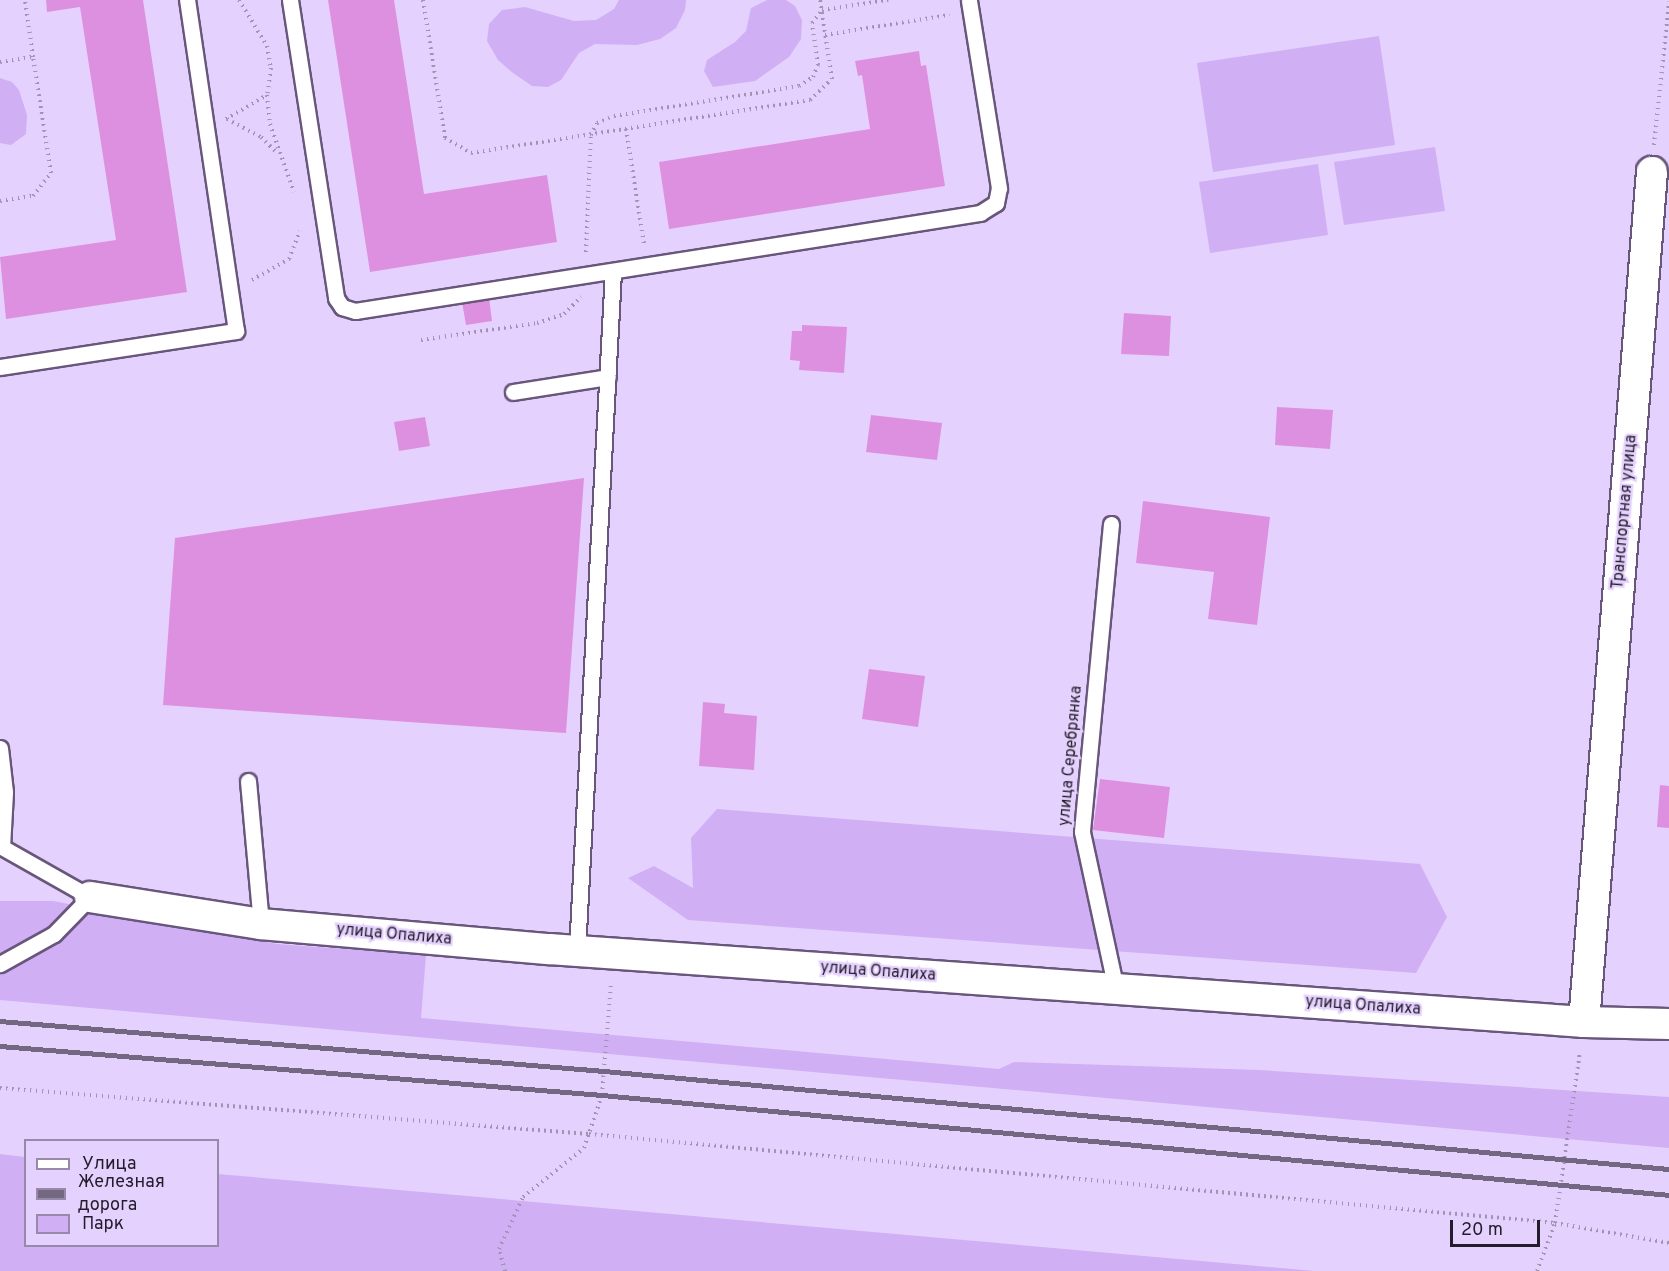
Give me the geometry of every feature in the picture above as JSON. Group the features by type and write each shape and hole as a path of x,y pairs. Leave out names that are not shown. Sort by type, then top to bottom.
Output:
{"street":[{"name":"Транспортная улица","path":"1584,1022 1652,172"},
{"name":"улица Опалиха","path":"90,897 261,924 577,951 1584,1022 1669,1024"}],"lane":[{"path":"0,367 236,332 187,0"},
{"path":"290,0 336,298 342,307 355,311 980,213 996,203 999,188 970,6"},
{"path":"577,951 613,271"},
{"path":"513,392 608,377"},
{"name":"улица Серебрянка","path":"1111,524 1082,832 1116,989"},
{"path":"0,748 5,792 1,847 90,897 54,934 0,964"},
{"path":"248,781 261,924"}],"path":[{"path":"0,201 33,196 51,173 25,0"},
{"path":"239,0 267,46 271,68 267,95 279,154 296,196"},
{"path":"423,0 445,138 471,153 810,100 832,79 820,0"},
{"path":"421,340 537,323 564,314 578,304 584,293 591,135 597,123 614,116 799,86 813,77 818,64 812,23 822,10 888,0"},
{"path":"1652,172 1669,2"},
{"path":"825,35 970,6"},
{"path":"0,62 33,57"},
{"path":"206,127 226,119 267,95"},
{"path":"226,119 261,137 279,154"},
{"path":"626,129 647,265"},
{"path":"231,292 289,259 301,239 300,221"},
{"path":"505,1271 499,1249 523,1197 584,1148 589,1134 602,1095 613,953"},
{"path":"1538,1271 1555,1223 1584,1022"},
{"path":"0,1088 589,1134 1555,1223 1669,1243"}],"green space":[{"path":"619,0 686,0 685,10 676,28 660,39 637,45 595,44 579,53 561,80 548,87 532,86 513,73 498,60 487,41 489,24 502,10 525,7 574,21 596,20 614,9"},
{"path":"767,0 786,0 795,6 802,20 801,39 789,57 755,81 713,87 704,71 707,60 735,42 746,31 751,8"},
{"path":"1379,36 1395,145 1213,172 1197,63"},
{"path":"0,78 12,82 19,90 27,115 26,134 11,145 0,143"},
{"path":"1435,147 1445,211 1344,225 1334,162"},
{"path":"1318,164 1328,235 1210,253 1199,182"},
{"path":"717,809 1420,864 1447,917 1416,973 688,920 628,878 654,866 693,888 691,838"},
{"path":"0,901 53,901 277,944 426,955 421,1018 999,1069 1014,1062 1259,1070 1669,1097 1669,1148 0,1000"},
{"path":"0,1154 24,1157 24,1247 219,1247 219,1174 1314,1271 0,1271"}],"building":[{"path":"46,0 143,0 187,292 6,319 0,257 116,240 80,7 47,12"},
{"path":"328,0 394,0 424,194 547,175 557,242 370,272"},
{"path":"919,51 921,66 926,65 945,186 669,229 659,162 870,129 862,75 858,76 855,61"},
{"path":"489,298 492,321 466,325 462,302"},
{"path":"1124,313 1171,316 1169,356 1121,354"},
{"path":"802,325 847,327 844,373 799,370 800,361 790,360 792,331 802,331"},
{"path":"1277,407 1333,410 1330,449 1275,445"},
{"path":"871,415 942,423 937,460 866,452"},
{"path":"425,417 430,446 399,451 394,422"},
{"path":"584,478 566,733 163,705 175,538"},
{"path":"1143,501 1270,517 1257,625 1208,619 1214,572 1136,563"},
{"path":"869,669 925,676 918,727 862,719"},
{"path":"703,702 725,704 724,713 757,716 754,770 699,766"},
{"path":"1100,779 1170,787 1164,838 1093,830"},
{"path":"1660,785 1669,786 1669,828 1657,827"}],"railway":[{"path":"0,1021 604,1071 1669,1169"},
{"path":"0,1046 602,1095 1669,1195"}]}
